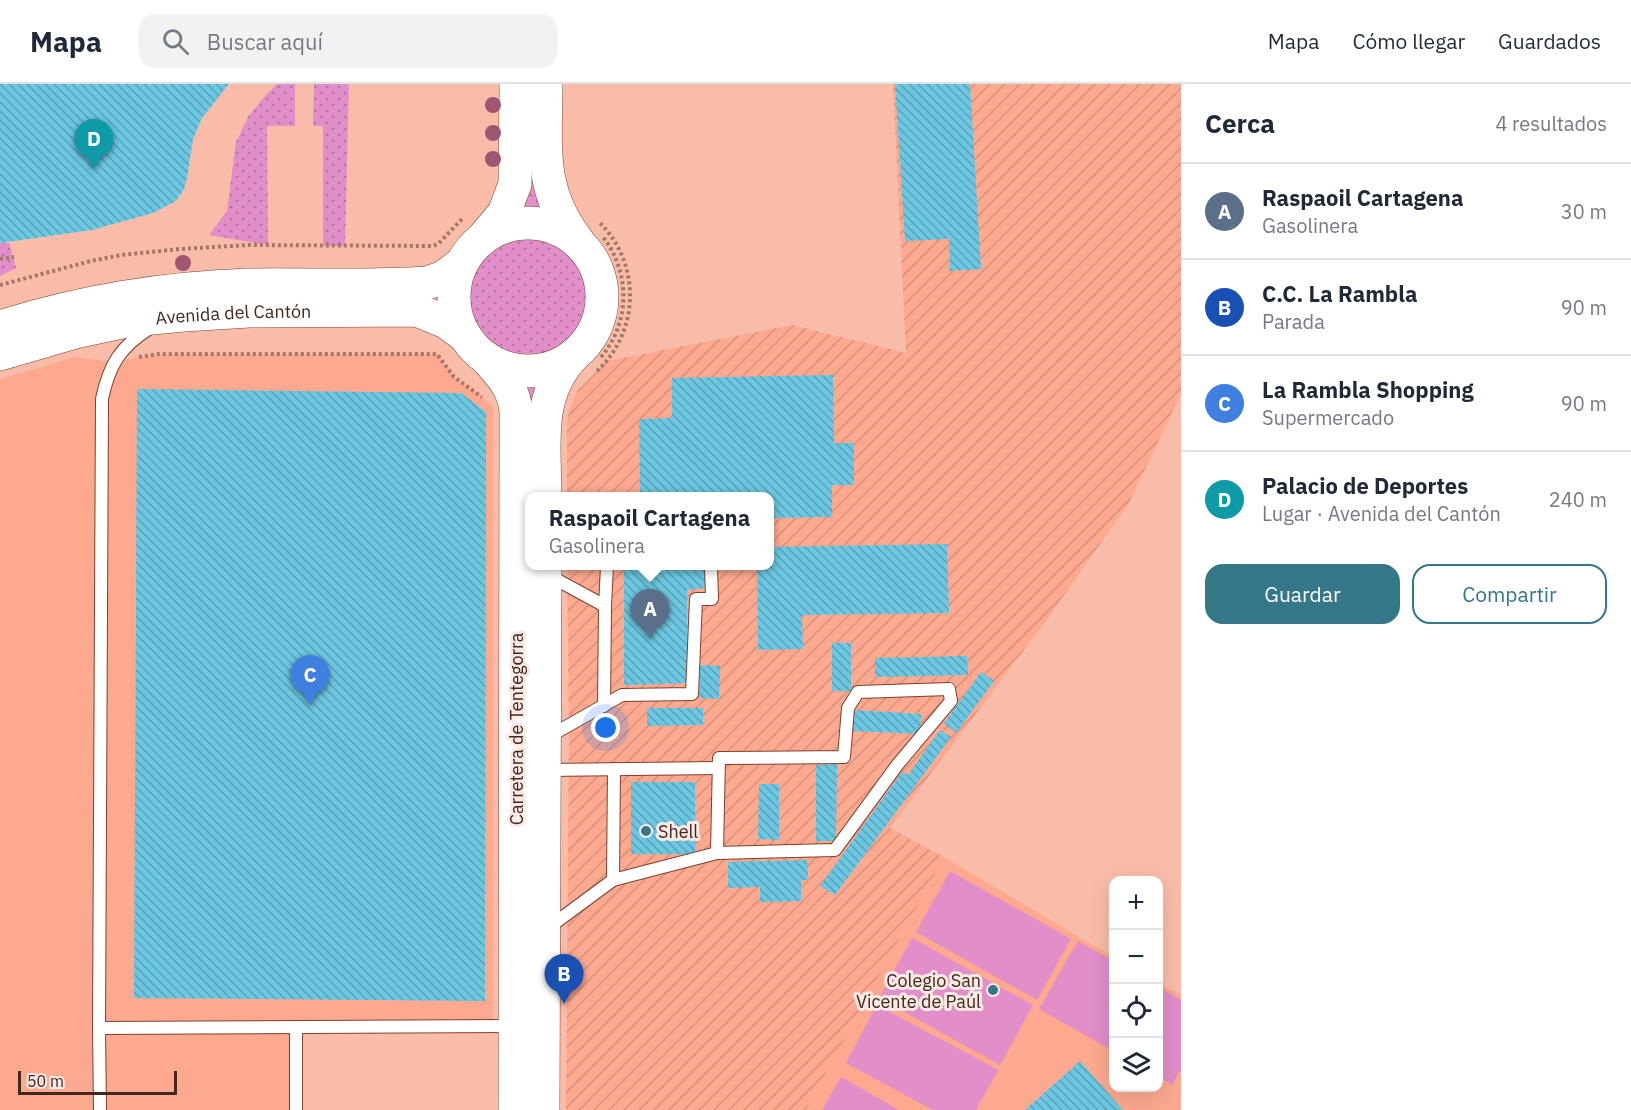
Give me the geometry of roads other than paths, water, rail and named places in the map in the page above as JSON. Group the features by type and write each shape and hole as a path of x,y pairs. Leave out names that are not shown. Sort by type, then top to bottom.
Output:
{"main road":[{"path":"476,226 504,213 515,184 516,84"},
{"path":"546,84 548,181 562,218 592,232"},
{"path":"476,226 533,223 555,228 568,234 592,232"},
{"path":"476,226 474,246 462,263 454,296 456,316 475,347 505,368 533,371 554,366 589,363"},
{"path":"589,363 587,340 595,327 602,298 592,232"},
{"name":"Avenida del Cantón","path":"0,327 81,304 127,295 173,290 248,285 427,283 444,277 462,263"},
{"name":"Avenida del Cantón","path":"0,354 49,339 122,322 249,311 417,310 446,322 475,347"},
{"name":"Carretera de Tentegorra","path":"475,347 508,384 512,391 516,411 515,1110"},
{"path":"545,492 546,404 558,374 589,363"},
{"name":"Carretera de Tentegorra","path":"543,1110 545,570"}],"lane":[{"path":"100,1110 102,399 106,380 114,362 134,339 150,328 200,314"},
{"path":"545,570 605,606"},
{"path":"604,706 607,570"},
{"path":"544,755 604,706 622,695 692,694 696,599 712,599 711,570"},
{"path":"544,931 613,880 717,852 835,850 898,764 951,701 949,689 858,692 848,708 844,757 718,758 717,852"},
{"path":"544,755 614,769 718,768"},
{"path":"613,880 614,769"},
{"path":"99,1028 515,1026"},
{"path":"296,1028 296,1110"}],"place":[{"name":"Palacio de Deportes","path":"94,169"},
{"name":"Raspaoil Cartagena","path":"650,639"},
{"name":"La Rambla Shopping","path":"310,705"},
{"name":"Shell","path":"646,831"},
{"name":"Colegio San Vicente de Paúl","path":"993,990"},
{"name":"C.C. La Rambla","path":"564,1004"}]}
